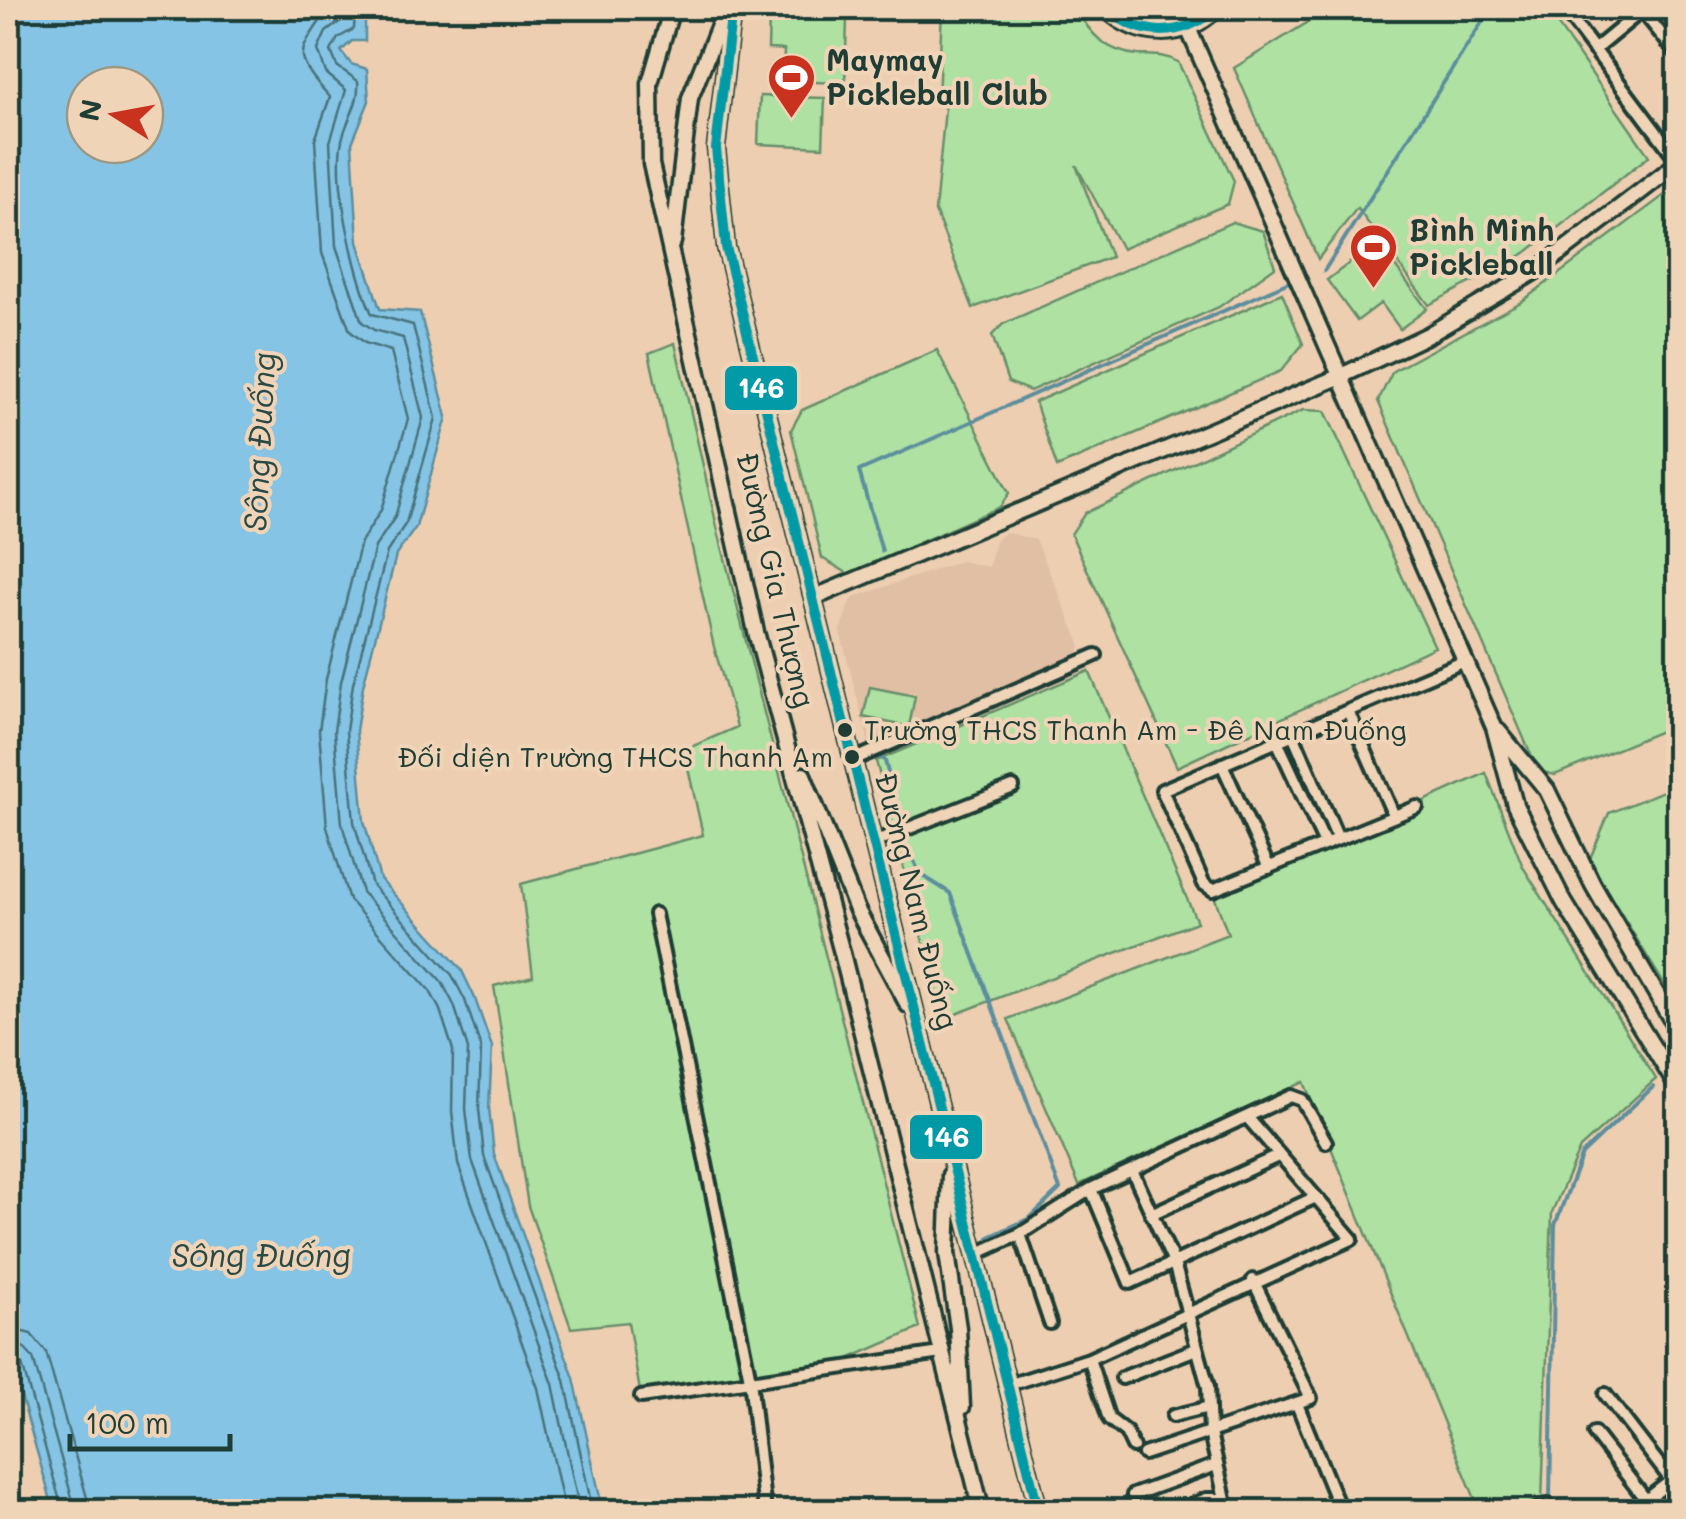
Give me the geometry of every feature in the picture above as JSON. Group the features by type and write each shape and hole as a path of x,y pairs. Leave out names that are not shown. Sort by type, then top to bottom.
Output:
{"main road":[{"name":"Đường Gia Thượng","path":"672,8 652,73 648,136 671,258 776,708 982,1512"},
{"path":"671,258 687,112 729,8"},
{"name":"Đường Nam Đuống","path":"729,8 716,148 726,248 1040,1512"},
{"path":"1106,8 1138,30 1163,33 1188,28 1217,8"},
{"path":"1188,28 1494,727 1515,804 1564,902 1678,1088"},
{"path":"813,598 1340,376 1494,298 1678,162"},
{"path":"776,708 857,910 918,1023"},
{"path":"1494,727 1547,790 1593,884 1678,1030"},
{"path":"950,1156 947,1253 958,1328 963,1438"}],"street":[{"path":"1563,8 1678,162"},
{"path":"1594,50 1642,8 1678,56"},
{"path":"853,760 1096,656"},
{"path":"1416,807 1218,890 1204,884 1162,790 1465,660"},
{"path":"1348,711 1394,816"},
{"path":"1293,734 1338,839"},
{"path":"1276,741 1326,844"},
{"path":"1222,764 1269,868"},
{"path":"874,842 1013,787"},
{"path":"654,914 750,1379 765,1512"},
{"path":"974,1255 1020,1234 1090,1189 1296,1096 1326,1142"},
{"path":"1008,1385 1089,1358 1254,1280 1352,1239 1247,1117"},
{"path":"1151,1214 1278,1156"},
{"path":"1132,1170 1174,1263 1196,1349 1228,1512"},
{"path":"1090,1189 1130,1284 1316,1197"},
{"path":"1020,1234 1050,1323"},
{"path":"1144,1454 1310,1398 1254,1280"},
{"path":"1122,1378 1196,1349"},
{"path":"641,1397 941,1353"},
{"path":"1089,1358 1110,1419 1126,1432 1133,1447"},
{"path":"1605,1394 1675,1485 1632,1512"},
{"path":"1297,1404 1340,1508"},
{"path":"1173,1416 1208,1407"},
{"path":"1594,1434 1646,1500"},
{"path":"1663,1469 1678,1459"},
{"path":"1132,1494 1216,1465"},
{"path":"1176,1512 1206,1498 1224,1499"},
{"path":"1530,1512 1548,1505 1548,1512"}],"shaded area":[{"path":"1005,532 1036,540 1081,646 1078,654 878,743 868,740 840,631 849,604 855,597 961,561 989,567 995,541"}],"green space":[{"path":"942,8 1075,8 1093,33 1116,50 1178,62 1234,181 1228,204 1122,249 1076,165 1111,257 973,308 935,211 945,109 938,101"},
{"path":"1125,8 1196,8 1163,19"},
{"path":"1331,8 1546,8 1649,156 1527,252 1429,305 1357,208 1318,259 1234,68"},
{"path":"769,16 847,19 845,83 783,81 784,50 768,49"},
{"name":"Maymay Pickleball Club","path":"760,96 825,98 823,147 758,144"},
{"path":"1666,194 1678,197 1678,724 1555,775 1538,771 1378,401 1393,371 1521,302"},
{"path":"1232,222 1263,231 1275,267 1219,307 1030,391 1008,382 992,335 1003,324"},
{"name":"Bình Minh Pickleball","path":"1377,242 1427,309 1400,329 1381,303 1357,321 1327,280"},
{"path":"1282,293 1303,344 1281,371 1057,467 1035,402"},
{"path":"675,343 717,527 920,1328 832,1366 641,1397 628,1322 571,1328 528,1206 494,986 533,976 521,884 703,835 684,750 737,727 714,647 649,353"},
{"path":"937,350 1009,493 1000,507 849,574 822,558 791,430 802,410"},
{"path":"1303,410 1325,411 1435,647 1177,767 1071,534 1085,513"},
{"path":"1089,671 1197,922 943,1019 876,761"},
{"path":"870,687 915,696 909,727 863,717"},
{"path":"1486,773 1523,867 1656,1079 1580,1148 1552,1212 1542,1501 1511,1511 1480,1511 1304,1082 1079,1185 1008,1019 1228,934 1214,896"},
{"path":"1678,785 1678,1007 1589,861 1609,813"}],"water":[{"name":"Sông Đuống","path":"8,8 365,8 365,41 352,41 341,51 351,64 367,69 369,101 352,143 358,242 380,309 420,312 447,417 416,527 396,555 363,686 356,731 364,821 380,879 461,969 492,1047 489,1108 494,1154 574,1378 603,1511 54,1511 8,1351"}],"waterway":[{"path":"1324,271 1491,8"},
{"path":"882,551 859,471 1287,283"},
{"path":"876,752 885,761 906,844 920,874 950,893 1060,1189 1030,1218 989,1237"},
{"path":"1550,1498 1555,1225 1582,1154 1653,1087"}],"transit line":[{"name":"146","path":"732,8 716,148 726,247 1039,1512"},
{"name":"146","path":"1105,8 1133,25 1161,31 1190,25 1217,8"}],"place":[{"name":"Maymay Pickleball Club","path":"791,120"},
{"name":"Bình Minh Pickleball","path":"1374,290"},
{"name":"Trường THCS Thanh Am - Đê Nam Đuống","path":"845,730"},
{"name":"Đối diện Trường THCS Thanh Am","path":"852,757"}]}
